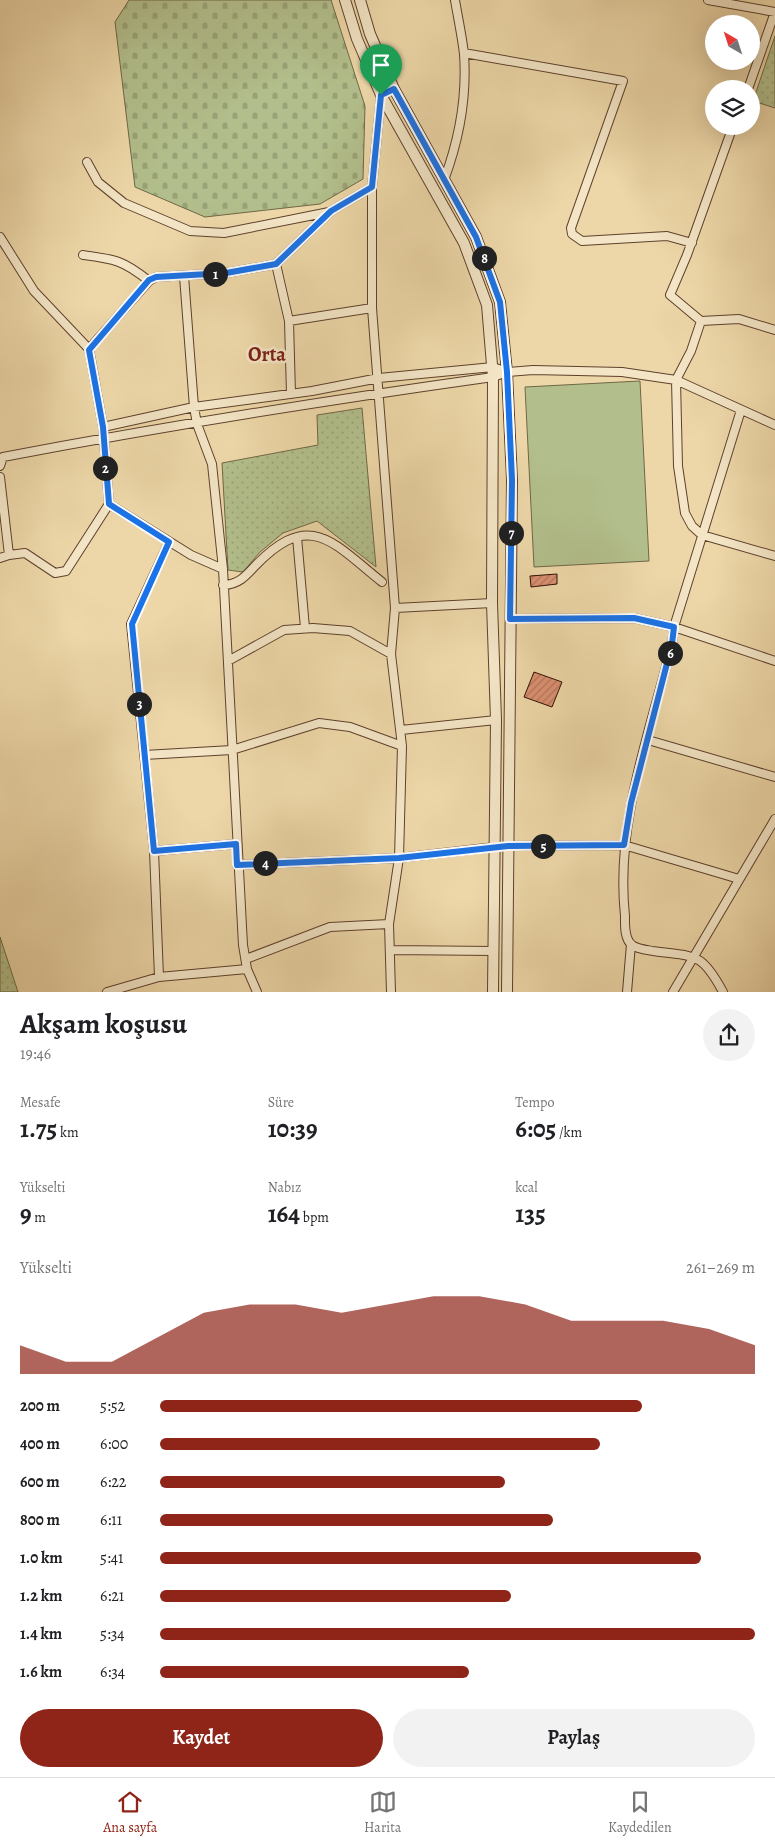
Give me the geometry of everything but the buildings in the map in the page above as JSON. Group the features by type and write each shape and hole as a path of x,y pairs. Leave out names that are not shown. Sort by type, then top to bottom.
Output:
{"street":[{"path":"345,0 356,39 381,95 464,243 487,305 493,372 492,604 496,720 493,992"},
{"path":"360,0 370,34 394,89 476,237 500,302 507,372 512,480 507,992"},
{"path":"444,180 453,158 461,116 464,53 455,0"},
{"path":"708,0 775,12 751,80"},
{"path":"464,53 623,81 571,228 572,234 582,241 660,236 692,242"},
{"path":"381,95 394,89"},
{"path":"381,95 372,187 372,308 379,378 395,608 390,654 402,746 399,858 389,924 391,992"},
{"path":"730,135 692,242 670,295 701,321 738,319 775,329"},
{"path":"88,162 98,182 124,203 190,231 224,233 331,211"},
{"path":"89,350 149,280 156,277 226,273 276,264 331,211 372,187"},
{"path":"0,238 34,291 89,350 103,427 109,504 66,571 55,572 25,553 0,558"},
{"path":"82,255 118,260 149,280"},
{"path":"276,264 288,321 291,394"},
{"path":"184,276 194,407 197,424 212,464 223,569 237,865 246,960 257,992"},
{"path":"288,321 372,308"},
{"path":"701,321 691,351 676,380 678,466 685,513 692,526 702,535 775,556"},
{"path":"103,427 194,407 291,394 379,378 533,370 622,372 676,380 775,425"},
{"path":"0,466 3,457 493,372"},
{"path":"627,992 631,944 627,937 623,904 624,845 631,803 672,644 674,627 741,410"},
{"path":"0,478 10,555"},
{"path":"109,504 191,555 223,569"},
{"path":"224,585 241,580 270,551 288,539 316,535 328,539 382,582"},
{"path":"297,537 305,628"},
{"path":"159,977 154,851 132,624 169,542"},
{"path":"395,608 492,604"},
{"path":"510,619 634,618 674,627 775,661"},
{"path":"228,661 284,630 305,628 350,631 390,654"},
{"path":"401,730 496,720"},
{"path":"144,755 232,750 318,723 350,727 402,746"},
{"path":"648,740 775,777"},
{"path":"673,992 775,819"},
{"path":"154,851 236,844"},
{"path":"237,865 399,858 508,846 624,845 739,880"},
{"path":"246,960 330,927 389,924"},
{"path":"631,944 644,950 694,956 704,964 722,992"},
{"path":"390,950 494,952"},
{"path":"107,992 159,977 248,970"}],"green space":[{"path":"129,0 331,0 365,106 363,179 320,204 205,217 135,187 115,22"},
{"path":"775,36 775,108 760,103 760,80"},
{"path":"640,381 649,561 534,567 525,387"},
{"path":"362,408 376,567 317,521 283,533 260,552 243,572 228,570 222,463 318,445 317,415"},
{"path":"0,937 18,992 0,992"}],"district":[{"name":"Orta","path":"267,354"}],"route":[{"path":"394,89 476,237 500,302 507,372 512,480 510,619 634,618 674,627 672,644 631,803 624,845 508,846 399,858 237,865 236,844 154,851 132,624 169,542 109,504 103,427 89,350 149,280 156,277 226,273 276,264 331,211 372,187 381,95 394,89"}]}
